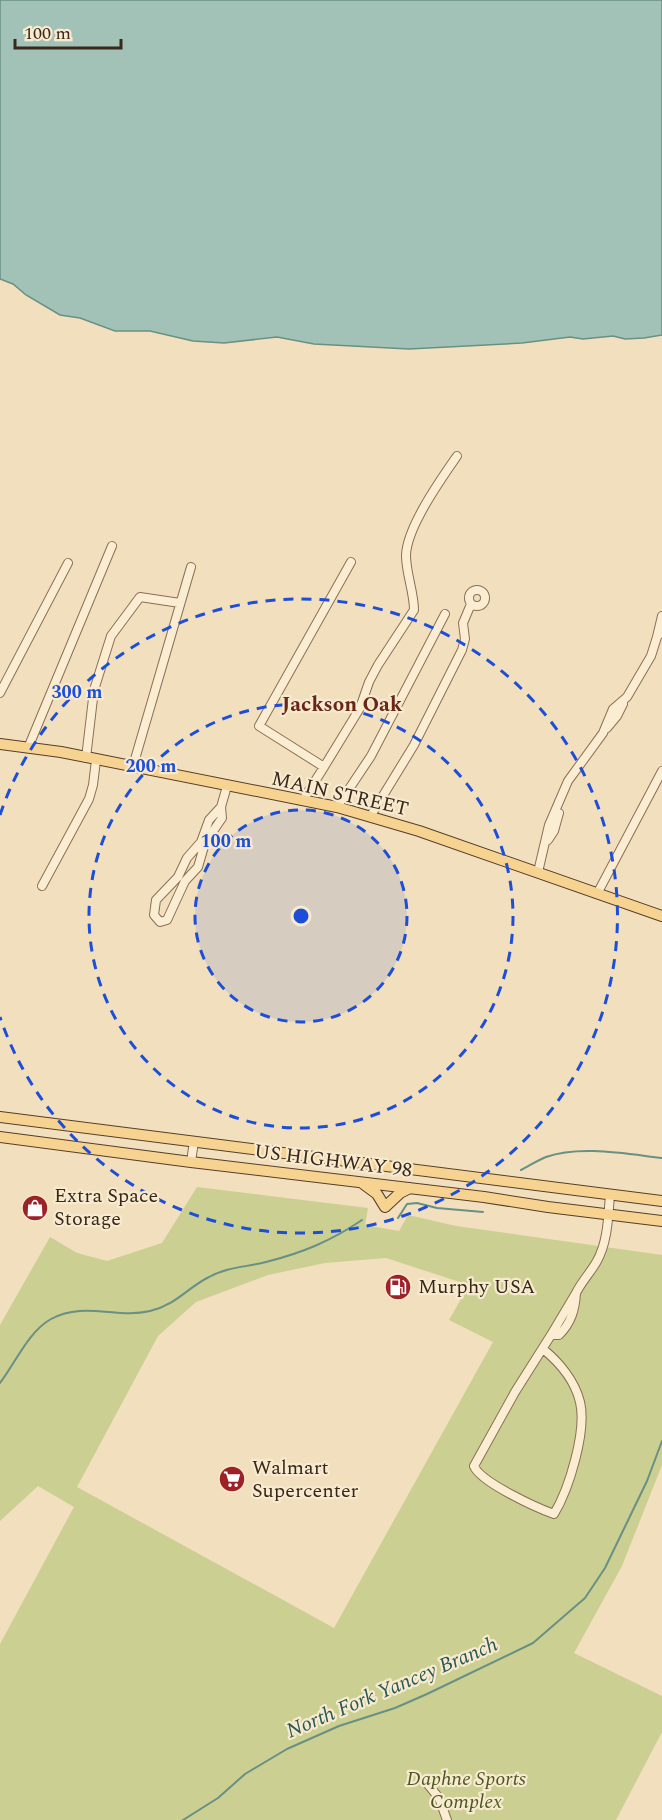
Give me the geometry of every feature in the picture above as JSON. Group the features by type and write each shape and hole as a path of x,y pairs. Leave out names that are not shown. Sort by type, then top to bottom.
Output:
{"main road":[{"name":"MAIN STREET","path":"0,744 132,766 337,807 538,872 662,916"},
{"name":"US HIGHWAY 98","path":"0,1117 662,1201"},
{"name":"US HIGHWAY 98","path":"0,1137 410,1187 662,1221"},
{"path":"360,1182 377,1194 385,1207 400,1192 410,1187"}],"street":[{"path":"303,800 360,708 378,665 414,610 406,568 407,544 435,489 457,456"},
{"path":"28,748 112,546"},
{"path":"324,767 259,726 351,562"},
{"path":"0,693 68,563"},
{"path":"132,766 191,567"},
{"path":"42,886 88,799 93,785 91,759 94,690 111,636 140,597 180,603"},
{"path":"370,817 414,745 462,650 465,639 463,623 471,604"},
{"path":"337,807 371,756 445,614"},
{"path":"538,872 543,849 554,831 568,781 603,733 609,715 627,697 651,656 659,634 662,616"},
{"path":"597,894 662,771"},
{"path":"203,842 198,867 182,879 156,900 154,915 160,922 167,920 182,879 187,858 222,818 221,807 227,786"},
{"path":"191,1162 194,1142"},
{"path":"543,1349 571,1381 580,1401 582,1418 572,1470 562,1500 554,1514 533,1506 488,1481 478,1474 474,1466 581,1282 598,1260 608,1231 610,1195"},
{"path":"426,1782 439,1798 447,1820"}],"green space":[{"name":"Daphne Sports Complex","path":"197,1187 368,1208 365,1225 399,1231 408,1215 456,1226 662,1255 662,1465 622,1566 574,1653 662,1696 662,1732 616,1820 0,1820 0,1644 74,1507 38,1486 0,1521 0,1325 50,1237 77,1253 107,1261 162,1243","holes":["386,1258 469,1285 449,1320 493,1342 334,1628 77,1487 158,1336 196,1302 268,1275 325,1263"]}],"water":[{"path":"0,0 662,0 662,335 625,339 613,336 583,339 570,337 522,343 409,349 314,344 277,337 224,343 193,341 150,331 115,331 80,318 60,315 26,295 13,284 0,279"}],"waterway":[{"path":"521,1170 559,1153 588,1151 662,1158"},
{"path":"398,1218 407,1204 417,1203 437,1208 483,1212"},
{"path":"0,1383 29,1339 51,1319 76,1311 125,1313 150,1311 167,1305 201,1281 216,1274 292,1255 327,1240 362,1220"},
{"name":"North Fork Yancey Branch","path":"183,1820 218,1798 245,1774 287,1749 339,1726 395,1708 533,1643 585,1598 605,1568 647,1481 662,1441"}],"place":[{"name":"Extra Space Storage","path":"35,1208"},
{"name":"Murphy USA","path":"398,1287"},
{"name":"Walmart Supercenter","path":"232,1479"}],"district":[{"name":"Jackson Oak","path":"342,705"}]}
